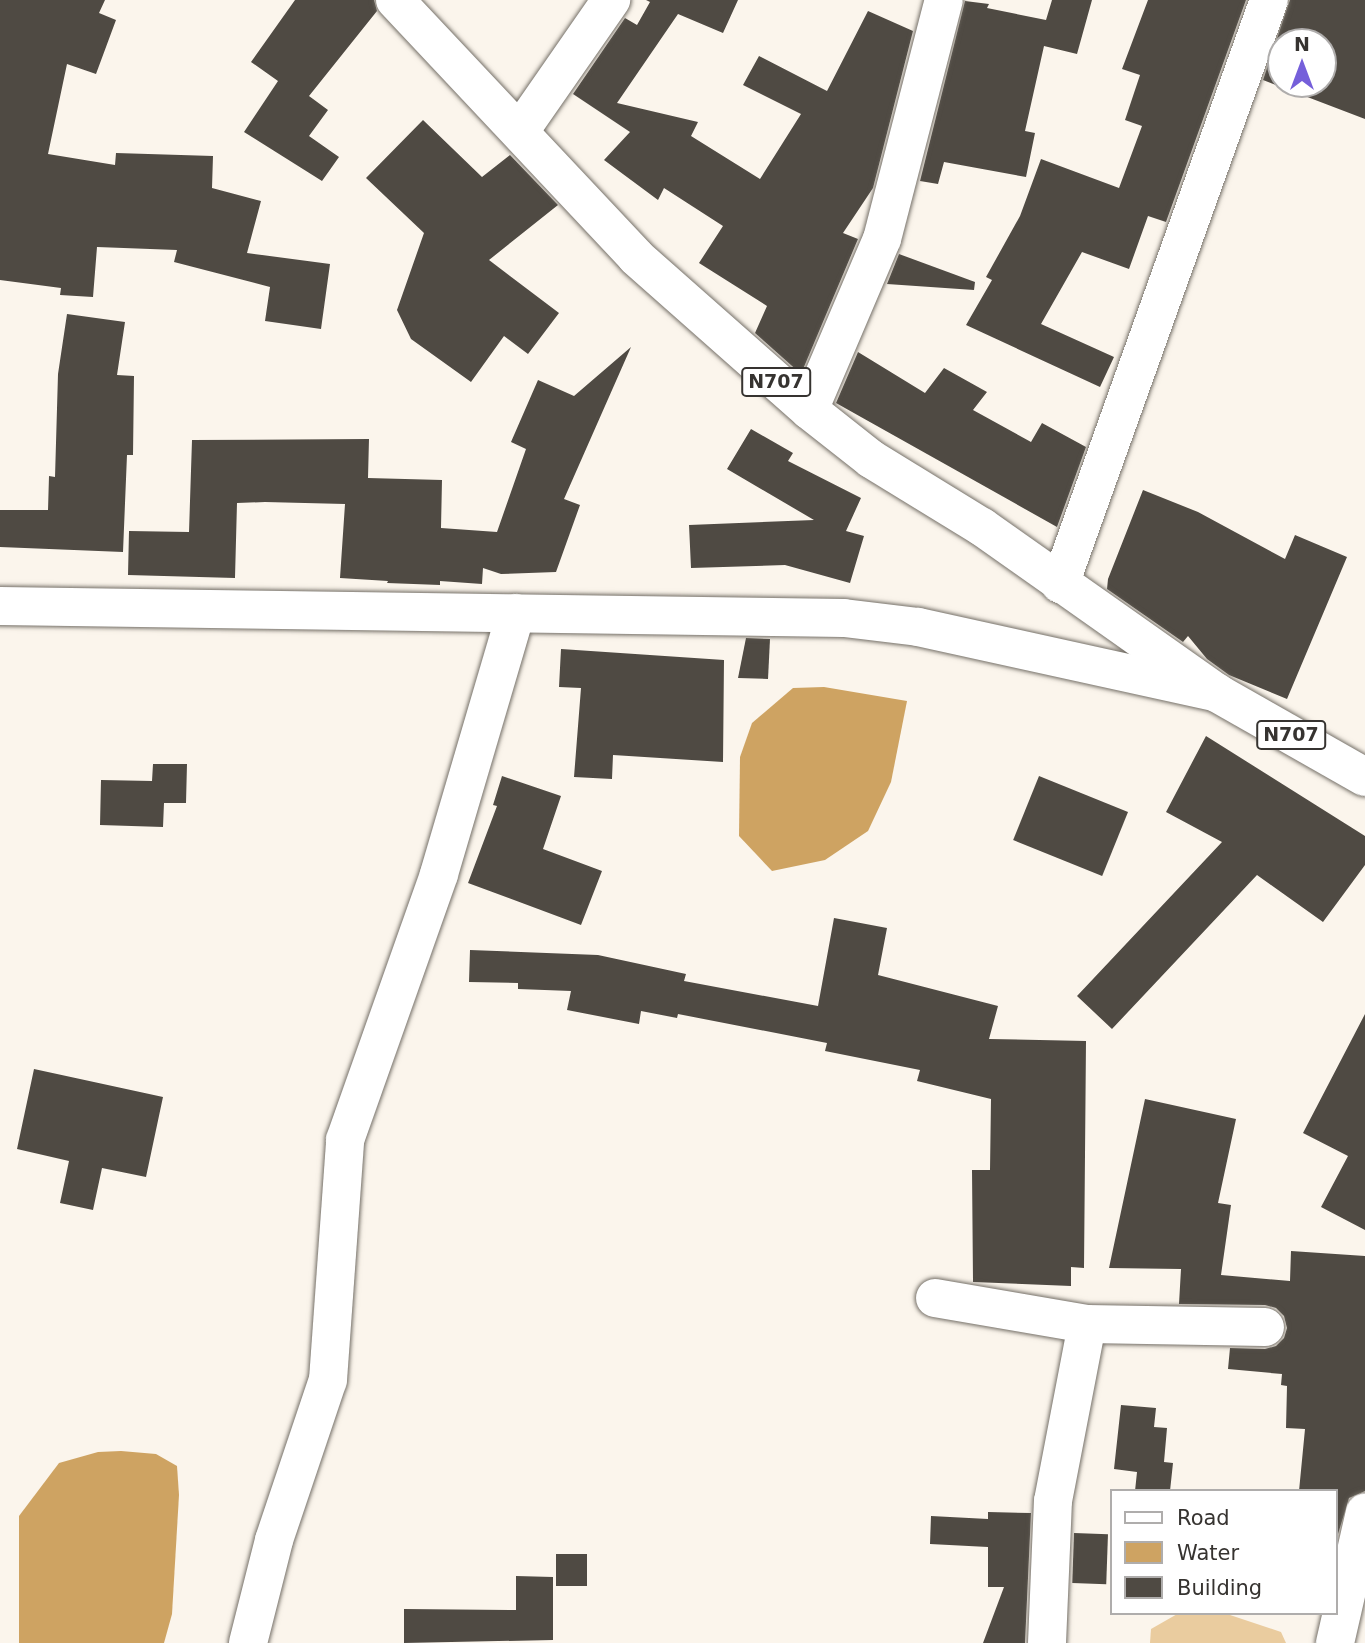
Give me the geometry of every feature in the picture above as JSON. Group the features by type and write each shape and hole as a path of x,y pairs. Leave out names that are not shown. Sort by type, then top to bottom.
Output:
{"main road":[{"name":"N707","path":"395,0 636,257 809,410 871,459 982,527 1217,693 1365,777"},
{"path":"520,131 611,0"},
{"path":"809,410 882,239 944,0"},
{"path":"1060,584 1269,0"},
{"path":"0,606 844,618 918,627 1217,693"},
{"path":"248,1643 274,1540 328,1380 345,1140 439,874 516,613"},
{"path":"935,1298 1087,1324 1265,1327"},
{"path":"1047,1643 1053,1501 1087,1324"},
{"path":"1335,1643 1365,1512"}],"shaded area":[{"path":"1176,1615 1230,1615 1281,1632 1286,1643 1150,1643 1151,1629"}],"water":[{"path":"824,687 907,701 891,782 868,831 825,860 772,871 739,836 740,757 752,723 793,688"},
{"path":"98,1452 156,1454 177,1466 179,1495 172,1614 164,1643 19,1643 19,1516 59,1463"}],"building":[{"path":"0,0 105,0 99,13 116,20 96,74 67,64 48,154 115,165 116,153 213,156 212,188 261,201 247,253 330,264 321,329 265,321 270,287 174,262 177,250 97,247 93,297 60,295 61,288 0,280"},
{"path":"295,0 374,0 377,11 309,96 328,110 309,136 339,157 322,181 244,132 278,81 251,62"},
{"path":"646,0 738,0 723,33 678,14 617,103 698,122 691,136 760,179 801,114 743,85 759,56 827,91 868,11 913,31 873,188 843,233 858,239 801,374 755,333 767,306 699,263 723,226 664,188 658,200 604,160 630,132 573,94 625,18 637,25 650,2"},
{"path":"1052,0 1092,0 1077,54 1044,46 1025,131 1035,133 1026,177 944,162 938,184 920,181 965,1 989,4 987,8 1046,20"},
{"path":"1148,0 1246,0 1166,222 1148,216 1129,269 1082,252 1041,324 1114,357 1100,387 966,325 992,280 986,277 1020,216 1041,159 1119,188 1142,126 1125,120 1140,75 1122,69"},
{"path":"1290,0 1365,0 1365,119 1310,98 1337,98 1337,28 1281,28"},
{"path":"423,120 482,177 510,155 558,205 489,260 559,313 528,354 504,336 471,382 411,339 397,310 424,233 366,178"},
{"path":"899,254 975,282 974,290 887,284"},
{"path":"67,314 125,322 117,375 134,376 133,455 127,455 123,552 0,547 0,510 48,510 49,476 55,477 58,374"},
{"path":"631,347 564,499 580,505 556,572 501,574 483,568 482,584 440,581 440,585 387,583 388,581 340,578 345,504 265,502 237,503 235,578 128,575 129,531 189,532 192,440 369,439 368,478 442,480 441,528 497,532 526,449 511,442 538,380 574,396"},
{"path":"858,352 925,393 944,368 987,392 973,410 1031,442 1042,423 1086,447 1057,527 836,403"},
{"path":"751,429 793,453 788,461 861,498 846,531 864,536 850,583 785,565 691,568 689,525 814,520 727,469"},
{"path":"1143,490 1198,512 1285,559 1295,535 1347,557 1287,699 1229,675 1207,659 1188,636 1183,642 1107,589 1108,579"},
{"path":"746,638 770,639 768,679 738,678"},
{"path":"561,649 724,660 723,762 613,755 612,779 574,777 581,688 559,687"},
{"path":"1206,736 1365,836 1365,865 1323,922 1257,875 1112,1029 1077,996 1222,842 1166,812"},
{"path":"153,764 187,764 186,803 164,803 163,827 100,825 101,780 152,781"},
{"path":"502,776 561,796 543,849 602,871 581,925 468,883 497,806 493,805"},
{"path":"1039,776 1128,812 1102,876 1013,840"},
{"path":"834,918 887,928 878,975 998,1006 989,1039 1086,1041 1084,1268 1071,1267 1071,1286 973,1282 972,1170 990,1170 991,1099 917,1081 920,1070 825,1051 827,1043 678,1014 677,1018 641,1011 639,1024 567,1010 571,991 518,989 518,983 469,982 470,950 598,955 686,974 684,981 818,1006"},
{"path":"1365,1014 1365,1230 1321,1207 1348,1156 1303,1133"},
{"path":"34,1069 163,1097 146,1177 102,1168 93,1210 60,1203 69,1161 17,1149"},
{"path":"1145,1099 1236,1119 1218,1203 1231,1205 1221,1275 1290,1281 1291,1251 1365,1256 1365,1491 1349,1498 1337,1537 1337,1489 1299,1489 1305,1429 1286,1428 1287,1386 1281,1385 1282,1374 1228,1369 1230,1348 1265,1349 1276,1346 1284,1338 1287,1328 1284,1316 1276,1308 1265,1305 1179,1304 1181,1269 1109,1268"},
{"path":"1121,1405 1156,1408 1154,1427 1167,1428 1164,1462 1173,1463 1170,1489 1135,1489 1137,1472 1114,1469"},
{"path":"988,1512 1031,1513 1025,1643 983,1643 1004,1587 988,1587 988,1547 930,1544 931,1516 988,1519"},
{"path":"1074,1533 1108,1534 1106,1584 1072,1583"},
{"path":"556,1554 587,1554 587,1586 556,1586"},
{"path":"516,1576 553,1577 553,1640 404,1643 404,1609 516,1610"}]}
